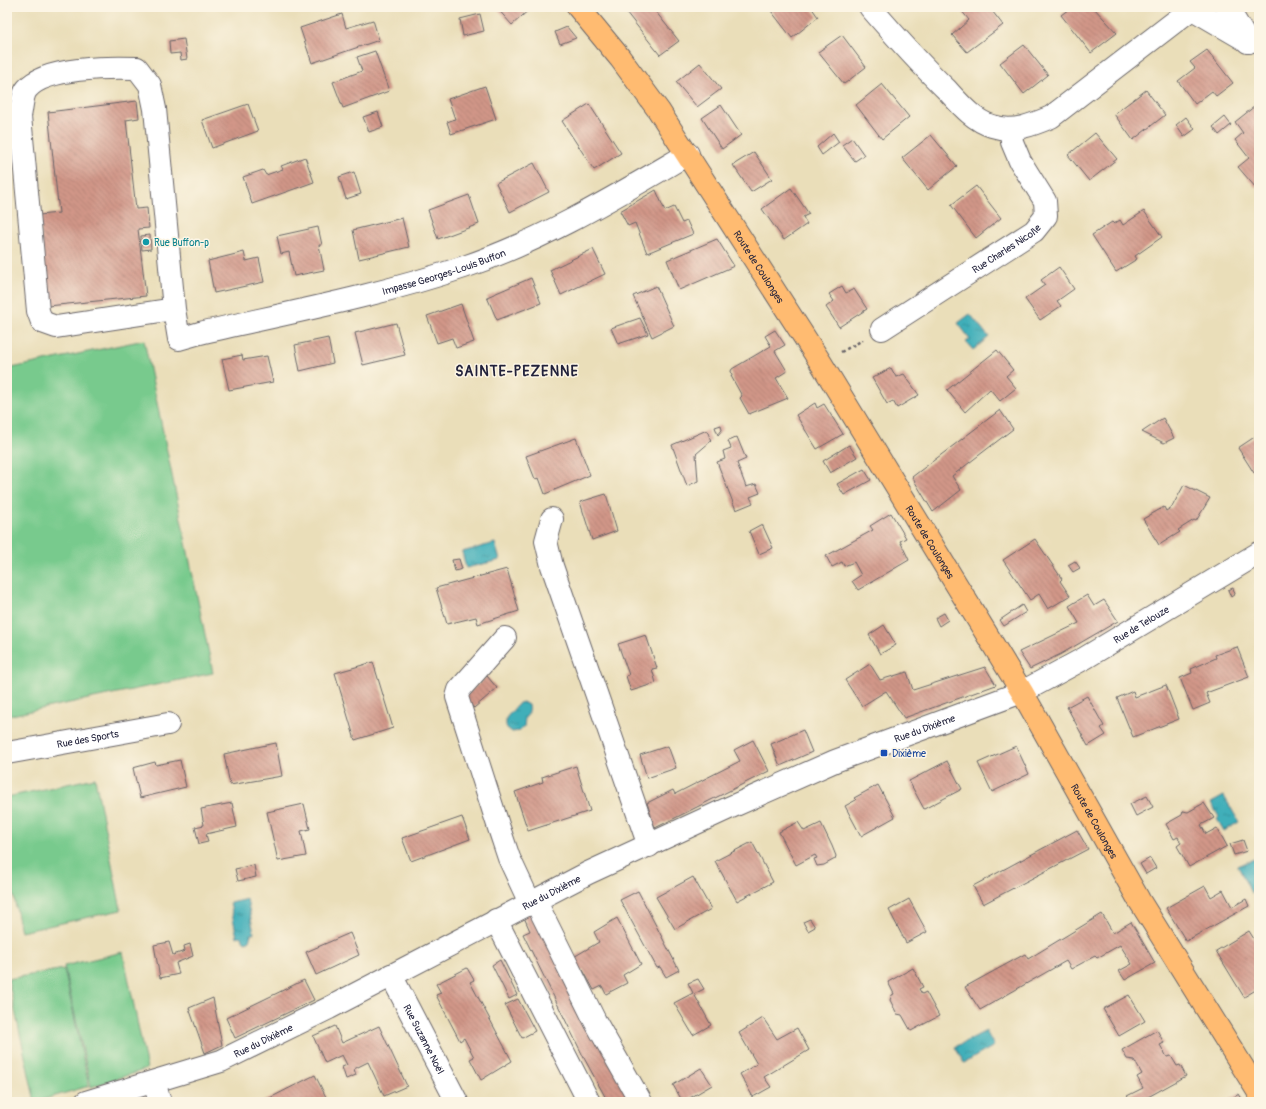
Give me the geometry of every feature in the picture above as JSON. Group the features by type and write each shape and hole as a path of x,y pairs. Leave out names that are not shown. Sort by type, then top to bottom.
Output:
{"main road":[{"name":"Route de Coulonges","path":"578,7 620,58 688,154 821,363 1022,692 1139,900 1259,1093"}],"street":[{"path":"870,7 912,56 971,115 992,126 1010,129 1029,127 1051,117 1191,8 1254,48"},
{"path":"1227,7 1254,48"},
{"path":"115,67 137,68 150,85 155,109 174,308 56,327 42,322 38,311 20,116 26,90 36,80 55,73 115,67"},
{"name":"Rue Charles Nicolle","path":"882,329 1034,231 1046,216 1046,201 1020,161 1012,142 1010,129"},
{"name":"Impasse Georges-Louis Buffon","path":"174,308 179,339 208,331 381,292 465,267 540,237 688,154"},
{"path":"552,519 546,541 552,566 649,846"},
{"name":"Rue de Telouze","path":"1022,692 1085,658 1259,553"},
{"path":"505,638 459,690 457,697 503,840 596,1021 641,1102"},
{"name":"Rue du Dixième","path":"86,1102 157,1092 278,1035 588,873 649,846 730,807 835,761 1022,692"},
{"name":"Rue des Sports","path":"7,753 168,724"},
{"path":"496,920 589,1102"},
{"name":"Rue Suzanne Noël","path":"391,975 457,1102"}],"path":[{"path":"821,363 882,329"}],"green space":[{"path":"144,340 213,673 7,716 7,369"},
{"path":"95,778 121,910 21,932 7,863 7,797"},
{"path":"123,952 147,1069 91,1087 64,966"},
{"path":"64,969 89,1086 35,1102 8,979"}],"water":[{"path":"970,314 989,337 973,350 966,342 970,339 958,323"},
{"path":"495,543 500,560 466,568 462,552"},
{"path":"523,702 528,705 529,713 525,718 524,727 520,731 512,732 506,727 506,718 519,703"},
{"path":"1224,796 1239,822 1224,831 1217,819 1219,817 1211,803"},
{"path":"1254,859 1259,870 1259,890 1251,893 1238,866"},
{"path":"247,899 254,933 251,934 249,941 245,942 240,936 237,937 230,903"},
{"path":"986,1031 994,1046 964,1063 955,1047"}],"building":[{"path":"496,7 530,7 531,8 512,25"},
{"path":"622,7 652,7 679,41 660,55"},
{"path":"768,7 811,7 818,17 792,38"},
{"path":"964,7 989,7 1003,25 967,52 952,35 969,20 961,10"},
{"path":"1072,7 1093,7 1117,33 1091,53 1061,15"},
{"path":"342,14 346,28 373,20 379,40 312,63 300,28"},
{"path":"480,14 484,31 463,36 460,19"},
{"path":"567,27 576,38 560,44 555,32"},
{"path":"842,35 866,67 844,84 818,52"},
{"path":"184,39 187,59 181,60 180,53 170,54 169,41"},
{"path":"1024,45 1048,75 1024,94 1000,63"},
{"path":"1207,50 1233,83 1216,96 1212,91 1195,104 1178,81 1195,68 1190,62"},
{"path":"375,51 389,91 343,108 333,82 362,71 357,57"},
{"path":"700,63 721,89 697,107 676,82"},
{"path":"882,84 909,117 882,139 856,105"},
{"path":"485,86 496,119 451,134 447,122 455,119 448,99"},
{"path":"1146,90 1165,115 1133,140 1114,114"},
{"path":"137,101 139,118 126,120 136,209 147,208 149,228 138,229 146,296 48,306 39,215 59,213 48,112"},
{"path":"248,104 258,131 212,148 202,120"},
{"path":"589,104 621,153 594,170 562,121"},
{"path":"721,105 741,135 722,149 702,118"},
{"path":"1255,106 1259,112 1259,175 1256,171 1255,172 1259,177 1259,186 1256,188 1238,167 1249,158 1235,140 1243,133 1235,122"},
{"path":"378,112 383,127 369,132 363,117"},
{"path":"1186,117 1195,129 1184,137 1176,125"},
{"path":"1225,117 1231,125 1219,135 1213,127"},
{"path":"833,133 839,142 822,155 817,147"},
{"path":"1095,133 1117,159 1089,181 1068,155"},
{"path":"931,135 957,166 928,190 902,158"},
{"path":"852,138 864,155 855,161 842,145"},
{"path":"754,152 772,179 751,192 733,165"},
{"path":"305,157 314,182 252,204 243,177 263,170 266,175 283,169 281,166"},
{"path":"534,163 549,192 510,212 496,183"},
{"path":"354,172 361,194 346,199 339,177"},
{"path":"976,186 1001,218 976,238 951,205"},
{"path":"791,188 809,214 803,217 807,224 784,240 762,209"},
{"path":"656,190 665,211 674,207 682,223 687,221 693,234 647,253 635,223 628,226 620,211"},
{"path":"469,195 479,224 438,239 428,210"},
{"path":"1144,211 1162,237 1135,256 1137,259 1116,272 1092,235 1112,222 1114,224 1120,220 1123,225"},
{"path":"402,218 409,247 359,259 353,230"},
{"path":"318,227 322,245 319,245 324,270 294,276 289,252 281,254 277,236"},
{"name":"Rue Buffon-p","path":"150,235 151,249 142,250 141,236"},
{"path":"717,239 734,266 679,290 667,260"},
{"path":"593,249 605,274 561,295 550,270"},
{"path":"244,252 246,261 259,258 264,282 214,293 208,261"},
{"path":"1059,267 1074,289 1057,301 1061,306 1040,320 1025,299 1045,285 1041,280"},
{"path":"531,278 541,303 497,320 487,297"},
{"path":"656,286 674,326 652,337 633,296"},
{"path":"842,286 846,293 854,289 867,309 839,327 826,307 834,301 829,294"},
{"path":"461,304 474,342 456,348 452,338 437,343 427,316"},
{"path":"640,318 648,334 618,344 611,328"},
{"path":"396,323 405,355 363,365 355,333"},
{"path":"775,330 785,345 775,351 787,371 776,378 788,398 749,414 740,398 742,396 731,376 731,371 771,346 765,336"},
{"path":"328,338 333,363 300,371 295,345"},
{"path":"997,350 1013,370 1006,376 1016,388 1000,401 990,389 965,412 947,390"},
{"path":"242,355 243,360 267,356 273,382 229,390 222,359"},
{"path":"891,368 896,377 904,374 919,395 897,408 893,401 887,404 872,378"},
{"path":"815,403 817,408 824,404 843,434 817,449 796,415"},
{"path":"1000,410 1013,429 952,476 961,490 933,512 912,477"},
{"path":"1163,418 1174,438 1164,443 1142,432"},
{"path":"721,425 722,430 718,435 715,427"},
{"path":"707,430 711,441 696,454 698,481 687,486 672,445"},
{"path":"1259,434 1259,470 1254,473 1238,448"},
{"path":"737,437 746,459 737,463 746,487 756,484 760,493 750,497 753,503 736,510 717,462 725,459 723,451 731,448 728,441"},
{"path":"576,438 590,475 545,494 539,478 535,479 526,456"},
{"path":"849,445 857,457 830,473 823,461"},
{"path":"864,469 871,480 844,495 837,484"},
{"path":"1184,485 1210,498 1196,521 1194,520 1178,530 1180,532 1159,545 1143,519 1164,507 1166,511 1172,507"},
{"path":"606,494 617,531 592,540 580,502"},
{"path":"891,513 906,538 900,541 909,560 858,590 852,581 861,575 854,562 844,566 842,562 832,567 826,556 873,530 870,526"},
{"path":"762,524 773,548 759,554 749,531"},
{"path":"1035,539 1062,579 1060,581 1070,596 1048,609 1039,594 1030,600 1003,560"},
{"path":"459,559 462,569 455,571 452,560"},
{"path":"1075,561 1080,568 1073,572 1068,565"},
{"path":"507,569 519,611 478,624 476,617 447,624 436,588"},
{"path":"1233,588 1235,594 1231,597 1228,590"},
{"path":"1087,595 1094,606 1104,600 1118,621 1061,654 1030,669 1019,652 1079,623 1069,606"},
{"path":"1022,605 1026,612 1004,626 1000,620"},
{"path":"944,613 948,620 939,626 935,618"},
{"path":"884,625 896,645 880,654 869,635"},
{"path":"646,635 657,668 652,669 656,683 631,691 626,676 629,675 618,644"},
{"path":"1237,647 1249,677 1206,693 1210,703 1193,710 1180,678 1192,673 1191,669 1216,658 1215,655"},
{"path":"373,662 393,728 355,740 335,673"},
{"path":"870,664 880,680 907,672 913,690 985,667 996,685 904,718 886,691 862,706 845,680"},
{"path":"487,676 497,688 474,708 464,697"},
{"path":"1166,685 1179,719 1133,737 1117,698 1133,691 1135,697"},
{"path":"1087,696 1104,726 1101,728 1106,735 1088,746 1067,707"},
{"path":"803,730 812,752 780,766 771,744"},
{"path":"753,740 769,771 655,828 647,803 673,790 675,794 740,761 734,750"},
{"path":"276,743 282,776 230,785 224,754"},
{"path":"668,746 676,768 647,778 640,755"},
{"path":"1016,746 1029,774 992,792 978,763"},
{"path":"180,760 186,787 140,798 133,768 155,762 156,765"},
{"path":"947,761 962,789 924,809 909,781"},
{"path":"576,766 590,811 528,831 515,792 543,782 542,777"},
{"path":"878,785 895,817 861,836 845,806 856,800 854,798"},
{"path":"1147,796 1153,807 1136,816 1130,804"},
{"path":"232,803 237,827 206,834 208,842 199,844 195,827 204,825 201,809"},
{"path":"1204,803 1214,818 1201,825 1206,834 1217,828 1227,846 1189,867 1177,846 1181,843 1178,837 1174,839 1166,824 1182,815 1183,811 1188,812"},
{"path":"304,804 310,829 301,831 306,856 278,861 267,812"},
{"path":"462,817 470,839 411,861 402,838"},
{"path":"798,822 804,831 821,823 836,856 835,859 824,865 817,866 814,859 817,858 815,855 796,865 779,832"},
{"path":"1077,830 1088,849 983,904 973,886"},
{"path":"1243,840 1247,851 1234,855 1230,844"},
{"path":"752,842 773,882 737,901 715,861"},
{"path":"1150,858 1156,868 1146,874 1140,864"},
{"path":"254,865 256,877 238,881 235,869"},
{"path":"693,877 711,909 675,929 656,897"},
{"path":"1205,886 1211,897 1223,890 1232,907 1246,899 1249,906 1186,941 1166,908"},
{"path":"638,891 679,970 666,977 660,967 657,968 620,900"},
{"path":"909,899 927,932 906,943 889,910"},
{"path":"533,911 628,1094 613,1102 608,1102 584,1058 523,934 530,931 523,915"},
{"path":"1102,914 1113,933 1131,922 1155,963 1125,980 1119,971 1132,964 1120,945 1097,958 1095,956 1071,969 1066,961 980,1010 965,987 1025,954 1028,959"},
{"path":"617,918 641,964 623,975 627,983 606,994 602,986 594,990 583,970 579,973 572,958 599,942 594,932"},
{"path":"810,919 815,927 808,931 803,922"},
{"path":"1249,931 1259,947 1259,988 1244,997 1216,951"},
{"path":"350,933 359,955 316,975 306,952"},
{"path":"169,942 173,955 185,951 184,946 190,944 193,956 176,963 179,974 160,978 154,945"},
{"path":"500,960 517,995 509,999 492,965"},
{"path":"467,968 474,980 470,982 512,1061 481,1080 470,1059 474,1057 464,1038 460,1041 436,995 441,993 436,984"},
{"path":"913,968 923,987 919,989 922,994 926,992 939,1016 911,1031 902,1015 897,1014 890,1000 894,994 888,982"},
{"path":"698,979 704,989 694,994 711,1025 693,1035 674,1003 693,993 688,983"},
{"path":"304,980 314,1000 235,1038 226,1018"},
{"path":"1129,995 1145,1021 1119,1036 1103,1009"},
{"path":"213,998 222,1045 205,1053 189,1008"},
{"path":"518,999 535,1031 522,1038 505,1005"},
{"path":"763,1018 777,1039 797,1028 809,1050 764,1077 771,1087 753,1097 740,1074 757,1064 739,1033"},
{"path":"335,1026 342,1043 379,1026 407,1086 384,1096 368,1062 354,1069 356,1075 346,1079 342,1067 347,1065 342,1055 325,1063 313,1036"},
{"path":"1157,1030 1164,1043 1160,1045 1167,1057 1171,1056 1177,1066 1180,1065 1186,1076 1139,1102 1123,1102 1129,1099 1127,1096 1143,1088 1137,1077 1142,1074 1134,1060 1127,1059 1122,1050"},
{"path":"701,1068 712,1085 683,1102 673,1085"},
{"path":"315,1075 326,1097 316,1102 262,1102"},
{"path":"1239,1094 1244,1102 1226,1102"}],"place":[{"name":"Rue Buffon-p","path":"146,242"},
{"name":"Dixième","path":"884,753"}],"district":[{"name":"SAINTE-PEZENNE","path":"517,371"}]}
